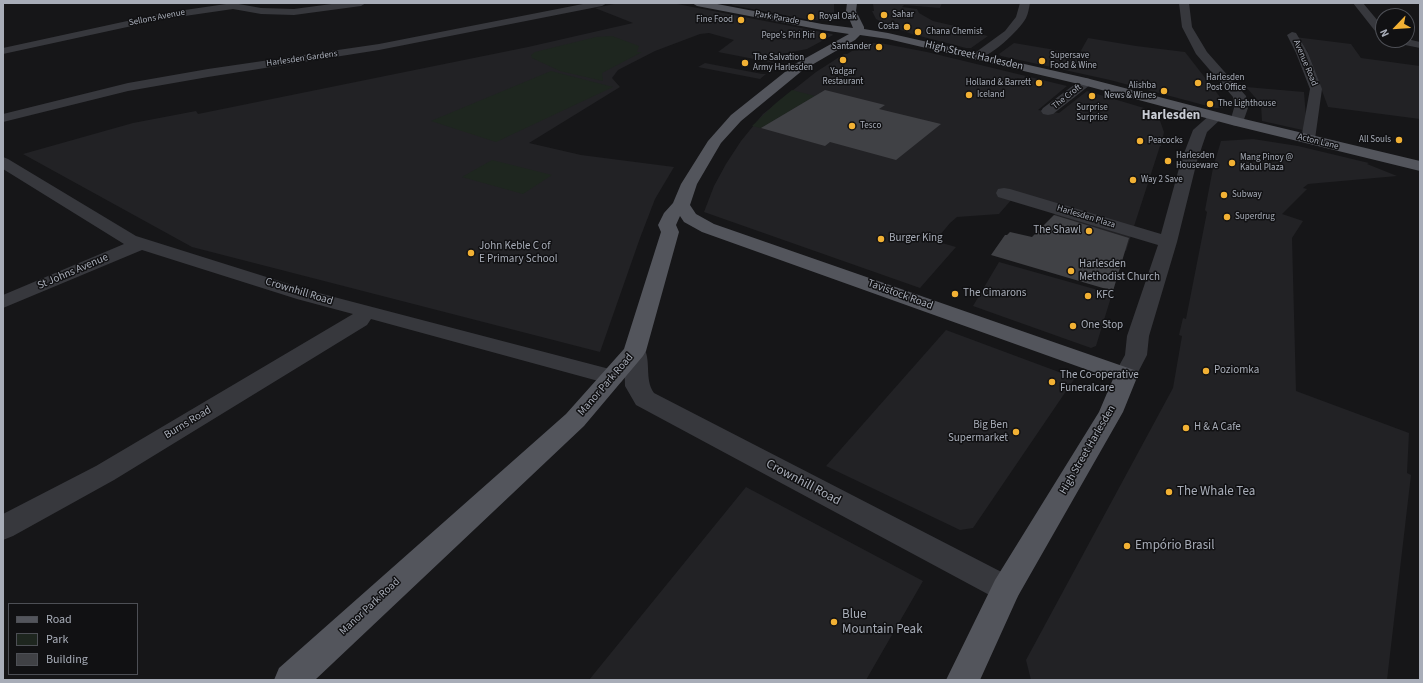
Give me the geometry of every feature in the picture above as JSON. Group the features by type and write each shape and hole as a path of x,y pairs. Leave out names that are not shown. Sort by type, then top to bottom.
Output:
{"main road":[{"name":"Park Parade","path":"697,3 718,5 822,27 858,32"},
{"path":"852,3 851,11 860,27 858,32"},
{"name":"High Street Harlesden","path":"858,32 888,36 1086,82 1216,117"},
{"name":"Manor Park Road","path":"291,680 575,420 613,377 635,351 670,232 667,225 670,217 681,206 689,184 715,141 736,118 791,73 851,38 858,32"},
{"name":"Acton Lane","path":"1216,117 1420,166"},
{"name":"Tavistock Road","path":"681,206 690,218 708,228 1126,375"},
{"path":"670,232 689,228 708,228"},
{"name":"High Street Harlesden","path":"963,680 1006,589 1111,412 1126,375"}],"street":[{"name":"Sellons Avenue","path":"3,51 164,16 234,4 261,11 294,12 361,3"},
{"name":"Harlesden Gardens","path":"3,118 128,87 208,73 379,47 602,3"},
{"path":"976,56 1009,33 1021,18 1025,3"},
{"path":"1184,3 1187,27 1202,54 1239,96 1240,108 1237,122"},
{"path":"1358,3 1375,24"},
{"name":"Avenue Road","path":"1292,35 1302,53 1316,88 1308,139"},
{"name":"The Croft","path":"1048,111 1086,82"},
{"name":"High Street Harlesden","path":"1126,375 1136,355 1138,336 1168,242 1189,161 1200,130 1216,117"},
{"name":"Crownhill Road","path":"3,162 130,240 304,295 613,377"},
{"name":"Harlesden Plaza","path":"1004,193 1168,242"},
{"name":"St Johns Avenue","path":"3,302 143,243"},
{"name":"Burns Road","path":"3,528 105,473 352,324 368,311"},
{"name":"Crownhill Road","path":"635,351 637,386 645,399 1006,589"}],"shaded area":[{"path":"619,3 672,3 833,35 807,49 762,58 780,64 718,52 734,40 709,33 700,34 655,51 618,70 612,78 620,87 529,143 581,155 674,167 655,199 600,352 192,247 23,154 133,123 196,111 198,114 528,47 633,23 595,8"},
{"path":"734,3 834,3 834,14 830,21 810,20 731,5"},
{"path":"868,3 942,3 940,8 904,5 902,7 917,9 919,13 933,21 959,27 955,29 988,36 971,48 966,48 912,34 892,27 876,19 872,11 874,11 873,4"},
{"path":"1295,37 1351,44 1361,58 1420,66 1420,119 1328,107 1307,50 1297,43"},
{"path":"1088,38 1185,52 1220,97 1223,108 1215,108 1110,80 1001,56 999,54 1014,43 1079,54"},
{"path":"865,43 880,43 927,52 1067,86 1038,110 1059,113 1087,91 1144,108 1159,118 1164,132 1161,146 1126,251 1071,236 1050,219 1056,213 1012,199 999,214 957,217 950,223 935,241 956,247 920,288 704,212 714,186 726,164 741,141 763,114 816,72 844,54 847,54"},
{"path":"705,63 766,74 760,79 698,67"},
{"path":"1246,87 1304,92 1307,131 1262,121 1261,104"},
{"path":"1253,139 1298,146 1369,163 1367,164 1397,176 1308,184 1303,188 1307,189 1282,214 1303,221 1292,238 1296,391 1409,433 1407,473 1411,475 1387,680 1031,680 1026,660 1173,388 1182,336 1179,335 1183,318 1186,319 1207,212 1205,210 1213,168 1221,141"},
{"path":"999,262 1112,294 1096,346 1091,348 973,306"},
{"path":"946,330 1075,378 973,528 960,530 826,466"},
{"path":"746,487 923,581 866,680 589,680"}],"green space":[{"path":"612,36 639,46 637,52 642,52 602,73 603,81 560,71 532,58 531,55 535,52 596,37"},
{"path":"551,71 613,87 496,142 431,121"},
{"path":"792,90 815,96 761,128 752,126 776,103"},
{"path":"492,160 552,175 523,194 462,177"}],"building":[{"name":"Tesco","path":"825,90 885,105 879,109 941,124 896,160 830,142 825,146 761,128"},
{"path":"1054,215 1129,238 1113,291 991,255 1005,235 1010,232 1032,237"}],"place":[{"name":"Sahar","path":"884,15"},
{"name":"Royal Oak","path":"811,17"},
{"name":"Fine Food","path":"741,20"},
{"name":"Costa","path":"907,27"},
{"name":"Chana Chemist","path":"918,32"},
{"name":"Pepe's Piri Piri","path":"823,36"},
{"name":"Santander","path":"879,47"},
{"name":"Yadgar Restaurant","path":"843,60"},
{"name":"Supersave Food & Wine","path":"1042,61"},
{"name":"The Salvation Army Harlesden","path":"745,63"},
{"name":"Holland & Barrett","path":"1039,83"},
{"name":"Harlesden Post Office","path":"1198,83"},
{"name":"Alishba News & Wines","path":"1164,91"},
{"name":"Iceland","path":"969,95"},
{"name":"Surprise Surprise","path":"1092,96"},
{"name":"The Lighthouse","path":"1210,104"},
{"name":"Tesco","path":"852,126"},
{"name":"All Souls","path":"1399,140"},
{"name":"Peacocks","path":"1140,141"},
{"name":"Harlesden Houseware","path":"1168,161"},
{"name":"Mang Pinoy @ Kabul Plaza","path":"1232,163"},
{"name":"Way 2 Save","path":"1133,180"},
{"name":"Subway","path":"1224,195"},
{"name":"Superdrug","path":"1227,217"},
{"name":"The Shawl","path":"1089,231"},
{"name":"Burger King","path":"881,239"},
{"name":"John Keble C of E Primary School","path":"471,253"},
{"name":"Harlesden Methodist Church","path":"1071,271"},
{"name":"The Cimarons","path":"955,294"},
{"name":"KFC","path":"1088,296"},
{"name":"One Stop","path":"1073,326"},
{"name":"Poziomka","path":"1206,371"},
{"name":"The Co-operative Funeralcare","path":"1052,382"},
{"name":"H & A Cafe","path":"1186,428"},
{"name":"Big Ben Supermarket","path":"1016,432"},
{"name":"The Whale Tea","path":"1169,492"},
{"name":"Empório Brasil","path":"1127,546"},
{"name":"Blue Mountain Peak","path":"834,622"}],"district":[{"name":"Harlesden","path":"1171,116"}]}
